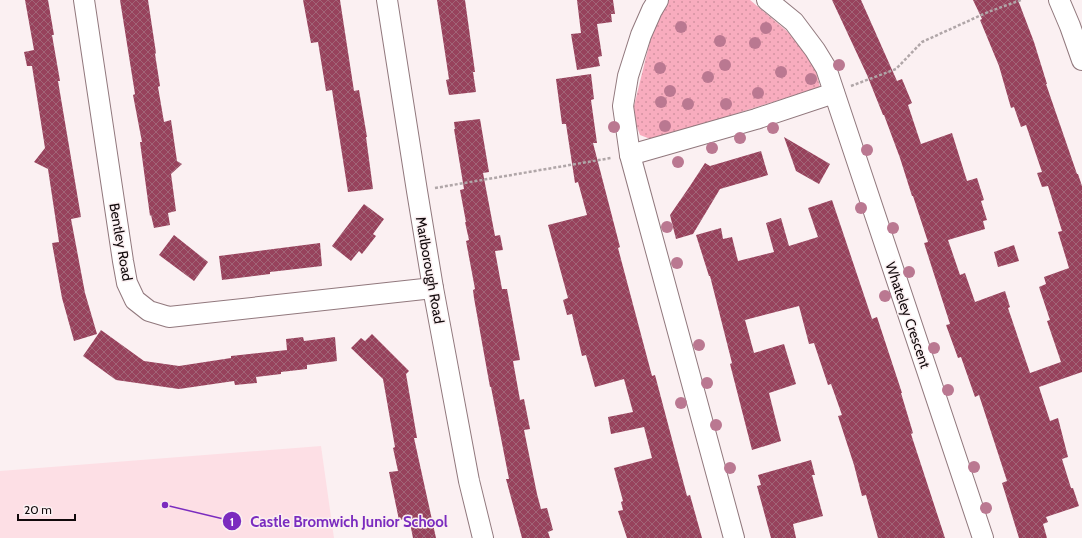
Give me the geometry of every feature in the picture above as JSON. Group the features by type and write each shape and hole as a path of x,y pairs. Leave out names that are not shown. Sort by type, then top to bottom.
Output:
{"street":[{"name":"Bentley Road","path":"84,0 123,261 127,283 135,300 149,311 169,317 433,288"},
{"name":"Marlborough Road","path":"387,0 433,288 469,481 483,538"},
{"path":"658,0 641,35 628,76 623,106 630,155 734,538"},
{"name":"Whateley Crescent","path":"767,0 794,22 808,40 826,68 983,538"},
{"path":"1060,0 1082,60"},
{"path":"630,155 756,119 834,93"}],"path":[{"path":"834,93 896,69 922,42 988,12 1021,0"},
{"path":"417,191 630,155"}],"shaded area":[{"path":"668,0 750,0 788,32 815,66 820,87 653,140 640,135 632,114 652,33"},
{"path":"321,446 334,538 0,538 0,471"}],"building":[{"path":"25,0 48,0 60,81 58,81 81,217 71,219 85,293 97,334 74,341 62,298 52,243 59,242 48,169 34,162 45,148 32,66 27,66 24,52 34,50"},
{"path":"120,0 148,0 160,86 158,87 164,122 171,120 177,161 182,164 171,174 176,211 168,213 170,225 154,228 151,215 150,216 140,142 142,142 133,95 135,94"},
{"path":"303,0 340,0 354,91 359,90 367,137 373,189 348,192 332,90 326,91 318,42 311,43"},
{"path":"437,0 465,0 475,72 473,72 476,92 449,95 446,80 449,79"},
{"path":"577,0 613,0 615,14 611,14 612,22 597,24 602,56 598,57 600,66 577,70 571,34 581,33"},
{"path":"832,0 861,0 897,81 902,79 912,103 908,105 921,144 952,133 967,181 977,178 984,200 981,201 987,220 983,221 985,229 948,240 960,275 965,273 975,302 1005,291 1010,307 1008,308 1030,373 1061,362 1047,321 1050,320 1039,287 1046,284 1044,277 1069,268 1058,232 1062,231 1048,186 1042,187 1037,173 1042,172 1026,125 1021,127 1014,107 1011,108 999,66 980,20 982,19 973,0 1018,0 1034,42 1046,84 1082,186 1082,372 1039,387 1050,421 1058,418 1068,457 1062,459 1071,488 1073,488 1079,506 1046,517 1048,522 1043,524 1047,538 1019,538 1002,483 1007,481 979,395 975,397 961,357 958,358 946,325 950,324 924,243 928,242 900,158 867,75"},
{"path":"591,74 594,99 591,100 597,143 593,143 620,247 618,248 652,376 655,375 687,496 690,495 702,538 627,538 618,511 623,510 621,502 623,501 614,468 652,458 644,427 611,434 608,417 633,412 624,379 595,387 586,355 582,356 572,314 567,315 563,300 568,298 548,225 587,215 578,182 575,183 566,124 562,124 556,79"},
{"path":"480,119 489,172 483,173 495,236 500,235 503,250 495,251 502,289 507,289 520,360 513,361 520,400 524,399 530,429 524,430 541,509 547,508 553,530 548,532 550,538 522,538 506,479 509,479 474,298 473,290 475,289 466,241 469,240 460,190 464,189 454,122"},
{"path":"784,137 830,164 819,184 796,171"},
{"path":"761,151 768,175 720,189 693,234 676,239 670,215 705,163 710,166"},
{"path":"832,200 872,319 877,317 902,393 913,433 911,434 945,538 878,538 866,495 862,496 854,465 838,416 842,415 831,384 828,385 814,343 809,344 799,306 745,320 754,353 784,344 796,384 769,393 781,441 752,450 730,364 732,363 710,276 696,235 721,228 723,239 732,237 738,261 774,252 766,223 781,218 789,246 818,237 808,208"},
{"path":"364,204 384,219 373,234 376,236 362,254 359,251 351,261 332,246"},
{"path":"174,235 208,262 194,281 159,255"},
{"path":"320,243 322,266 270,272 270,274 222,280 219,256"},
{"path":"1014,245 1019,261 998,267 994,252"},
{"path":"101,330 144,361 179,366 231,358 231,356 287,350 286,339 303,337 304,341 335,337 337,361 307,365 307,369 256,377 257,383 235,385 234,381 179,389 116,380 83,356"},
{"path":"372,334 409,371 406,374 417,438 414,438 436,538 413,538 409,518 399,520 389,472 398,471 393,448 395,447 383,379 351,348 361,338 365,341"},
{"path":"811,460 815,475 812,475 823,516 793,524 796,538 771,538 757,486 761,485 758,475"}],"place":[{"name":"Castle Bromwich Junior School","path":"165,505"}]}
